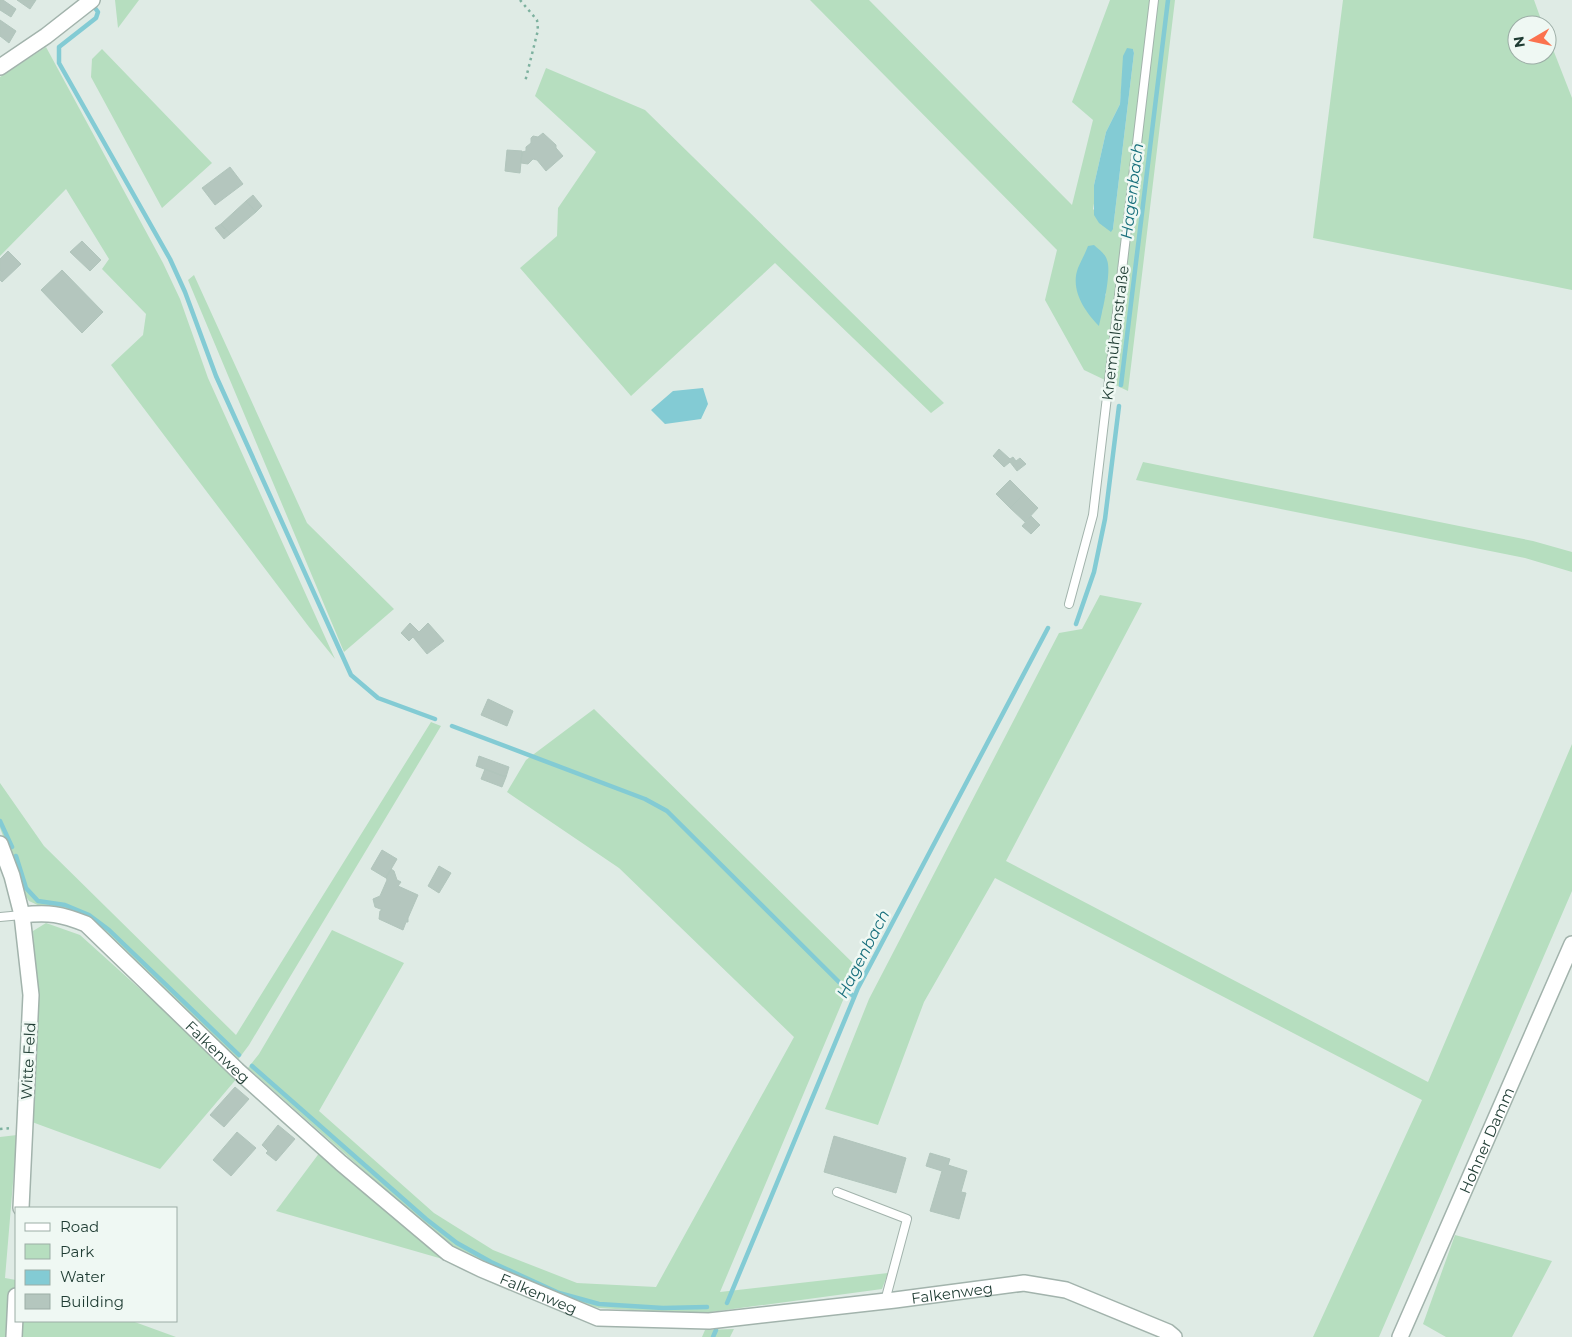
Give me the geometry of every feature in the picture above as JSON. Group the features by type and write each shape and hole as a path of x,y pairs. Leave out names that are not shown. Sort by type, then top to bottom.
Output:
{"street":[{"path":"0,67 46,36 92,0"},
{"name":"Witte Feld","path":"0,844 12,876 22,915 31,995 20,1207"},
{"name":"Falkenweg","path":"22,915 45,912 66,916 86,924 209,1044 341,1163 448,1253 481,1270 598,1318 709,1321 1024,1283 1066,1290 1168,1332 1174,1337"},
{"name":"Hohner Damm","path":"1400,1337 1572,944"},
{"path":"14,1337 15,1316"}],"lane":[{"name":"Knemühlenstraße","path":"1069,604 1093,515 1154,0"},
{"path":"0,917 22,915"},
{"path":"838,1192 907,1219 885,1301"}],"path":[{"path":"520,0 537,20 538,30 525,82"}],"green space":[{"path":"115,0 139,0 118,28"},
{"path":"810,0 869,0 1072,205 1093,120 1072,102 1110,0 1175,0 1128,391 1084,370 1045,300 1057,250","holes":["1133,49 1134,53 1113,229 1093,209 1095,198 1094,185 1106,132 1120,104 1122,81","1083,260 1106,294 1102,313 1087,311 1080,298 1076,280"]},
{"path":"1343,0 1534,0 1539,15 1507,15 1507,65 1557,65 1557,60 1572,98 1572,290 1313,238"},
{"path":"46,47 163,263 180,299 208,378 335,659 111,365 143,335 146,314 102,269 109,259 66,189 0,256 0,77"},
{"path":"102,49 212,163 162,208 91,77 92,59"},
{"path":"546,68 645,110 944,403 931,413 775,263 631,396 520,268 557,236 558,208 596,152 535,96"},
{"path":"194,275 307,523 394,609 344,652 188,280"},
{"path":"1143,462 1533,541 1572,552 1572,572 1525,558 1136,480"},
{"path":"1100,595 1142,603 1006,861 1428,1082 1572,744 1572,891 1379,1337 1313,1337 1422,1100 995,878 924,1002 878,1125 825,1109 869,999 1059,633 1082,629"},
{"path":"594,709 857,967 720,1292 888,1273 882,1289 711,1312 664,1312 599,1308 557,1298 489,1266 455,1247 424,1224 248,1068 259,1054 332,930 404,963 319,1111 434,1213 493,1250 577,1283 656,1287 794,1037 619,868 507,792 526,760"},
{"path":"431,722 441,726 249,1045 237,1061 88,921 44,908 29,901 21,889 16,869 0,828 0,783 44,846 236,1035"},
{"path":"46,923 80,935 238,1077 160,1169 32,1122 36,996 33,931"},
{"path":"17,1135 5,1278 15,1280 15,1322 135,1322 176,1337 0,1337 0,1137"},
{"path":"320,1152 446,1260 276,1211"},
{"path":"1455,1235 1552,1261 1512,1337 1446,1337 1423,1324"},
{"path":"734,1329 730,1337 702,1337 705,1330"}],"water":[{"path":"1127,48 1133,49 1134,53 1113,229 1111,232 1099,223 1094,215 1094,185 1106,132 1120,104 1123,56"},
{"path":"1094,245 1105,255 1108,266 1106,293 1099,326 1084,307 1077,292 1076,284 1078,268 1088,246"},
{"path":"703,388 708,404 701,419 665,424 651,410 673,391"}],"building":[{"path":"0,0 16,9 11,17 0,10"},
{"path":"17,0 36,0 30,9"},
{"path":"0,20 16,31 9,43 0,36"},
{"path":"543,133 556,145 556,148 563,156 546,171 537,160 533,159 528,164 521,163 522,152 526,151 526,147 531,143 531,138 533,136 538,137"},
{"path":"507,150 522,151 520,173 505,171"},
{"path":"230,167 243,184 215,205 202,188"},
{"path":"253,195 262,206 256,212 246,201"},
{"path":"246,201 256,212 230,234 221,224"},
{"path":"221,224 230,234 224,239 215,228"},
{"path":"82,241 101,260 90,271 70,252"},
{"path":"8,251 21,264 2,282 0,280 0,259"},
{"path":"62,270 103,312 82,333 41,290"},
{"path":"999,449 1010,459 1013,457 1016,461 1020,458 1026,464 1017,471 1010,462 1004,467 993,456"},
{"path":"1010,480 1024,494 1010,508 996,494"},
{"path":"1024,494 1038,508 1025,522 1010,508"},
{"path":"1031,516 1040,525 1031,534 1022,526"},
{"path":"410,623 419,632 428,623 444,641 427,654 413,637 409,641 401,633"},
{"path":"488,699 513,711 507,726 481,715"},
{"path":"479,756 509,767 506,777 476,766"},
{"path":"485,769 506,777 502,787 481,779"},
{"path":"382,850 397,859 386,878 371,869"},
{"path":"439,866 451,873 439,893 428,886"},
{"path":"391,869 394,871 397,880 401,882 398,886 418,895 403,930 379,919 380,911 383,910 375,907 373,899 380,896 387,880 386,877"},
{"path":"235,1087 249,1099 224,1127 210,1115"},
{"path":"278,1125 295,1139 276,1161 266,1153 268,1151 262,1145"},
{"path":"237,1132 256,1148 231,1176 213,1160"},
{"path":"834,1136 906,1158 896,1193 824,1172"},
{"path":"930,1153 950,1159 948,1165 967,1171 961,1192 966,1193 959,1219 930,1211 942,1171 926,1166"}],"waterway":[{"name":"Hagenbach","path":"1121,385 1168,0"},
{"path":"95,8 98,12 96,18 59,47 59,63 170,259 185,292 216,376 351,675 378,698 435,719"},
{"name":"Hagenbach","path":"1076,624 1094,572 1105,519 1119,406"},
{"name":"Hagenbach","path":"727,1303 858,988 1048,628"},
{"path":"452,726 645,799 667,811 854,997"},
{"path":"0,821 12,847"},
{"path":"16,856 26,888 38,901 65,905 89,915 109,930 239,1055"},
{"path":"252,1066 426,1219 457,1243 491,1262 559,1293 599,1304 663,1308 707,1307"},
{"name":"Hagenbach","path":"713,1337 716,1330"}]}
